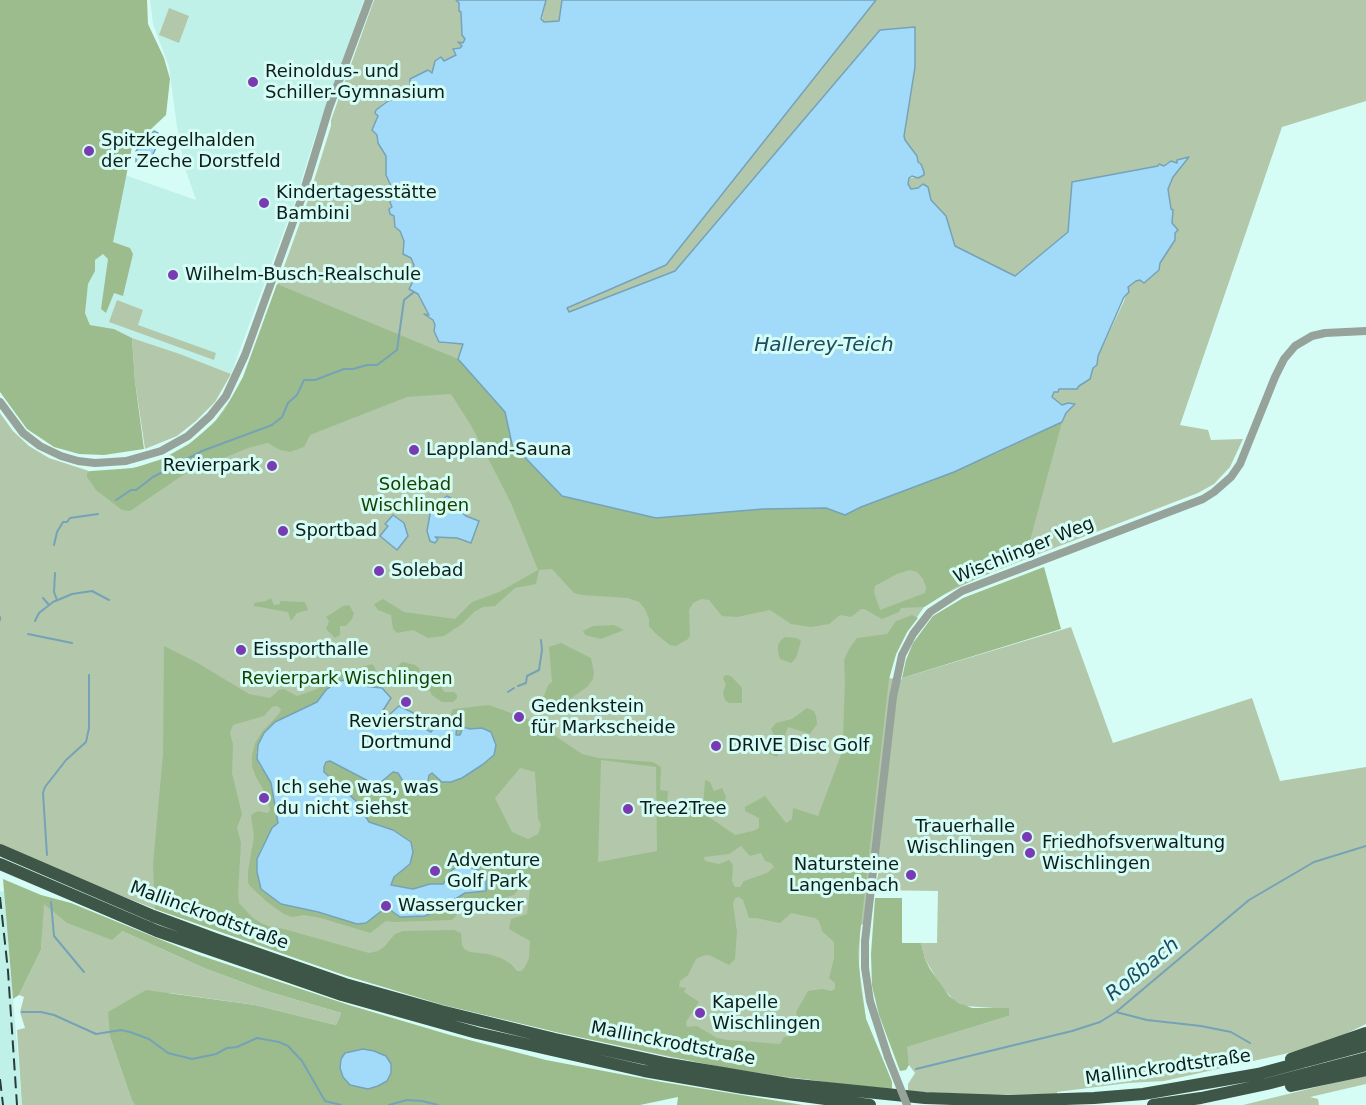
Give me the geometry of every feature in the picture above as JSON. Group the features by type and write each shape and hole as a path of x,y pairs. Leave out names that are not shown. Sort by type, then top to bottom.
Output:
{"highway":[{"name":"Mallinckrodtstraße","path":"0,850 153,916 345,984 441,1011 669,1064 788,1084 935,1099 1008,1101 1071,1099 1143,1094 1195,1086 1258,1074 1366,1045"},
{"name":"Mallinckrodtstraße","path":"0,864 157,931 342,995 477,1033 644,1071 764,1092 870,1105"},
{"path":"1195,1086 1285,1061 1366,1033"},
{"name":"Mallinckrodtstraße","path":"1154,1105 1267,1084 1366,1058"},
{"path":"1201,1098 1226,1099 1366,1070"}],"street":[{"path":"0,402 23,433 40,446 78,461 126,461 161,451 188,436 210,416 226,396 245,355 301,200 329,108 369,0"},
{"name":"Wischlinger Weg","path":"907,1105 888,1057 870,1001 865,963 865,941 893,697 902,655 913,634 930,612 962,591 1203,499 1214,492 1231,477 1240,464 1284,358 1295,346 1312,336 1325,333 1366,331"}],"shaded area":[{"path":"150,0 364,0 313,143 295,201 231,374 132,338 114,329 90,325 73,283 122,174 196,200 184,165 169,67 153,24"},
{"path":"0,891 4,892 22,1105 0,1105"}],"green space":[{"path":"0,0 147,0 148,24 164,58 170,79 166,115 132,147 113,242 130,248 133,254 123,296 114,293 106,313 101,309 108,259 103,254 95,260 95,271 88,284 85,313 90,325 114,329 132,338 144,449 104,455 79,454 54,447 27,429 0,392"},
{"path":"374,0 456,0 461,12 465,39 463,43 458,42 462,46 460,48 453,50 456,55 444,61 441,57 435,61 432,73 410,79 409,90 403,95 396,93 396,99 384,103 375,113 379,116 372,130 377,135 386,156 386,175 391,186 392,197 390,214 394,216 395,228 400,231 404,241 403,254 411,258 414,265 418,294 435,325 434,331 441,343 1062,422 1066,413 1075,404 1062,405 1052,397 1054,392 1058,392 1059,389 1074,389 1090,379 1128,287 1134,281 1150,277 1159,270 1160,263 1175,240 1172,223 1173,210 1171,210 1168,189 1173,177 1189,157 1178,160 1177,163 1171,161 1164,166 1156,167 1068,232 1015,276 954,246 946,216 931,200 928,187 911,189 908,184 909,178 921,177 917,156 904,136 915,67 915,27 880,30 675,271 569,312 567,308 666,265 876,0 1366,0 1366,101 1282,127 1180,425 1208,430 1211,440 1243,439 1230,467 1214,484 1198,493 984,575 943,595 924,607 907,632 896,654 889,678 901,680 1071,627 1113,743 1252,698 1280,781 1366,767 1366,1024 1333,1040 1302,1050 1164,1081 1128,1083 1057,1092 1057,1094 987,1095 908,1091 908,1084 915,1073 909,1065 906,1047 1009,1016 1009,1009 965,1006 954,1000 942,988 925,959 921,943 937,943 938,891 875,890 881,860 875,851 867,921 860,926 859,967 866,1019 892,1082 786,1078 670,1057 556,1032 347,976 155,909 0,844 0,413 13,431 29,446 49,458 89,471 111,472 152,464 174,454 195,440 216,420 238,389 251,358 307,203 331,120"},
{"path":"546,0 562,0 559,21 544,22 542,20"},
{"path":"169,8 189,16 179,43 159,35"},
{"path":"277,284 458,359 505,412 512,444 763,509 827,508 845,515 996,454 1062,422 1025,559 956,587 924,607 901,608 899,612 882,619 861,609 851,617 840,615 829,624 811,627 791,624 770,610 737,617 722,616 709,600 701,599 693,603 689,610 690,635 688,639 676,646 670,645 649,626 645,609 639,602 628,598 574,593 552,569 539,570 536,584 515,588 495,606 483,607 474,612 462,624 444,636 428,638 413,630 397,633 393,629 391,615 378,610 374,604 383,599 404,612 455,619 472,602 499,592 538,570 511,503 472,427 451,394 407,397 310,435 304,447 290,452 280,450 268,443 248,448 183,475 130,511 122,510 96,490 87,477 87,473 91,471 134,468 162,459 189,444 213,424 224,411 243,377","holes":["910,570 917,572 923,579 926,587 925,593 880,610 874,592 875,586 897,574"]},
{"path":"117,300 143,310 138,325 216,353 214,360 109,322"},
{"path":"132,338 231,374 215,402 196,421 177,436 145,449 135,381"},
{"path":"1044,567 1061,629 902,678 913,643 933,616 963,598"},
{"path":"271,598 274,605 280,604 280,601 304,602 308,610 297,613 291,621 288,612 254,606 254,603"},
{"path":"349,605 354,613 352,619 346,626 340,626 340,635 335,638 326,629 329,621 326,617 343,606"},
{"name":"Revierpark Wischlingen","path":"912,615 918,618 907,632 896,654 889,679 858,952 866,1019 892,1082 892,1089 869,1088 725,1068 443,1005 347,976 155,909 153,864 163,754 164,646 196,662 249,694 270,698 279,690 284,689 297,696 317,689 326,682 327,671 351,670 372,664 374,666 376,671 365,682 360,684 346,680 326,690 317,702 275,722 264,733 256,752 259,765 271,783 278,823 261,848 257,859 257,872 307,910 357,924 384,909 389,909 400,917 436,911 465,893 485,891 483,870 461,865 452,870 443,884 430,884 413,889 390,885 394,877 409,866 380,827 368,822 356,801 324,772 326,762 330,761 372,783 385,779 394,772 428,783 429,775 432,773 462,779 494,755 456,735 457,724 448,721 453,709 489,705 533,721 582,754 598,758 653,762 661,767 660,790 668,791 667,806 703,809 705,780 710,782 714,791 722,788 726,797 725,801 712,810 702,812 735,835 759,828 759,818 745,811 745,807 765,796 786,823 792,819 793,808 818,816 842,752 833,740 843,737 844,660 857,638 887,634 896,621","holes":["277,706 281,709 255,743 252,756 252,766 267,796 270,810 268,813 258,811 251,815 254,837 248,871 250,886 284,914 292,917 304,915 321,918 370,933 386,921 452,920 460,906 467,909 473,900 483,904 514,895 525,882 530,888 527,914 511,919 509,929 530,941 529,958 521,971 517,971 501,958 464,949 461,933 454,930 403,931 395,934 378,951 369,953 271,927 252,917 239,903 241,843 237,828 242,814 232,773 233,744 230,733 233,725 264,716 272,707","601,760 656,767 657,851 598,862","520,768 535,772 538,818 541,825 538,834 528,839 512,832 495,798","741,846 750,856 761,853 765,861 774,867 767,873 744,881 740,887 735,887 732,881 733,865 729,860 719,864 705,861 704,857 729,854","739,897 743,900 749,918 780,923 791,913 815,918 819,921 822,931 834,942 834,958 829,978 835,983 835,989 808,991 796,1012 798,1035 784,1037 780,1044 717,1038 697,1026 687,1027 686,1022 699,1002 684,992 686,988 679,987 680,981 688,975 696,959 702,956 709,955 729,965 735,959 737,932 733,904 735,898"]},
{"path":"614,625 624,630 601,639 585,635 583,631 593,626"},
{"path":"785,637 797,638 801,641 796,658 791,663 780,659 778,652 778,645"},
{"path":"561,643 591,658 593,679 587,687 564,703 546,711 536,705 535,701 544,696 548,685 552,682 549,647"},
{"path":"402,662 415,665 420,669 417,675 426,681 441,680 442,689 445,692 454,692 457,698 453,702 442,702 430,691 417,687 407,677 400,679 393,671"},
{"path":"728,675 742,688 742,703 729,703 725,700 723,693 726,684 723,679"},
{"path":"807,708 814,711 817,724 810,734 788,727 777,757 765,752 764,749 775,737 771,729 776,723 792,719"},
{"path":"3,879 41,895 71,903 196,954 349,1005 450,1035 546,1060 803,1105 677,1105 678,1097 640,1105 135,1105 110,1037 108,1012 146,990 255,1005 336,1025 341,1013 263,990 204,968 122,931 112,940 67,923 44,904 41,950 19,995 13,999"},
{"path":"875,898 902,898 902,943 921,943 930,969 949,996 972,1008 1009,1008 1009,1016 907,1047 909,1065 906,1070 900,1071 879,1015 872,986 871,954"},
{"path":"43,903 122,931 204,968 263,990 341,1013 336,1025 255,1005 170,993 110,1037 135,1105 22,1105 17,1030 25,1028 20,1012 24,997 19,995 41,950"},
{"path":"1366,1075 1366,1084 1310,1097 1318,1099 1319,1105 1243,1105"}],"water":[{"name":"Hallerey-Teich","path":"456,0 546,0 541,19 544,22 559,21 562,0 876,0 666,265 567,308 569,312 675,271 880,30 915,27 915,67 904,136 917,156 924,175 918,178 912,176 908,184 911,189 923,184 928,187 931,200 946,216 955,246 1015,276 1068,232 1072,182 1159,164 1164,166 1171,161 1177,163 1177,160 1189,157 1173,177 1168,189 1173,210 1172,223 1178,230 1175,233 1175,240 1160,263 1159,270 1144,283 1140,280 1136,281 1128,287 1129,292 1124,297 1090,379 1077,389 1059,389 1058,392 1054,392 1052,397 1062,405 1075,404 1066,413 1062,422 954,472 845,515 826,508 763,509 656,518 562,496 512,444 505,412 458,359 463,344 439,342 434,331 433,320 424,314 429,315 418,294 409,289 417,274 413,269 411,258 403,254 404,241 400,231 395,227 394,216 390,214 392,197 389,191 391,186 386,175 386,156 378,143 377,135 372,130 378,116 375,113 376,110 388,101 396,99 395,92 404,95 410,87 410,79 428,70 432,73 435,61 441,57 444,61 456,55 453,49 462,46 458,42 463,43 465,39 462,35 459,3"},
{"path":"154,131 158,133 156,148 150,160 145,164 136,162 136,151"},
{"path":"447,496 451,498 451,504 466,516 479,521 471,543 457,538 435,537 438,539 435,543 430,541 427,531 430,514 436,504"},
{"path":"393,515 404,523 408,536 397,550 380,536 388,526 385,524"},
{"path":"346,680 364,686 382,688 391,698 380,715 389,721 393,718 390,714 399,706 430,721 427,730 431,732 441,718 457,724 456,735 460,735 463,727 482,728 491,732 496,745 494,755 482,765 451,782 442,782 432,773 429,775 427,788 417,792 406,786 398,773 393,772 380,783 372,783 330,761 326,762 324,767 324,772 356,801 369,822 393,830 411,842 413,852 410,864 394,877 391,885 413,889 430,884 443,884 452,870 461,865 486,872 486,891 465,893 425,916 400,917 389,909 384,909 366,923 357,924 281,904 261,889 257,859 272,828 278,823 271,783 257,759 258,745 264,733 275,722 317,702 326,690 338,681"},
{"path":"363,1049 386,1056 391,1064 391,1073 387,1081 368,1089 350,1085 343,1077 340,1068 341,1059 345,1053"}],"waterway":[{"path":"116,500 202,451 272,425 282,417 288,403 297,395 304,380 315,380 344,369 377,365 397,350 404,300 414,292"},
{"path":"54,545 57,532 63,522 67,522 70,518 98,514"},
{"path":"55,573 54,592 57,600"},
{"path":"35,621 39,613 53,602 72,594 92,591 109,600"},
{"path":"43,598 49,605"},
{"path":"28,634 72,643"},
{"path":"518,686 526,683 527,676 539,670 541,640"},
{"path":"47,855 43,793 66,760 86,742 89,728 89,675"},
{"path":"508,692 514,688"},
{"name":"Roßbach","path":"916,1069 1100,1022 1116,1012 1249,900 1314,862 1366,846"},
{"path":"51,902 54,936 84,972"},
{"name":"Roßbach","path":"22,1012 54,1015 96,1034 121,1030 130,1032 149,1039 168,1053 192,1059 216,1054 257,1038 279,1042 288,1046 302,1061 325,1101 341,1105"},
{"path":"1116,1012 1147,1020 1231,1032 1250,1043"},
{"name":"Roßbach","path":"389,1105 407,1100 438,1105"}],"railway":[{"path":"0,897 8,971 17,1105"},
{"path":"0,1079 3,1105"}],"place":[{"name":"Reinoldus- und Schiller-Gymnasium","path":"253,82"},
{"name":"Spitzkegelhalden der Zeche Dorstfeld","path":"89,151"},
{"name":"Kindertagesstätte Bambini","path":"264,203"},
{"name":"Wilhelm-Busch-Realschule","path":"173,275"},
{"name":"Lappland-Sauna","path":"414,450"},
{"name":"Revierpark","path":"272,466"},
{"name":"Sportbad","path":"283,531"},
{"name":"Solebad","path":"379,571"},
{"name":"Eissporthalle","path":"241,650"},
{"name":"Revierstrand Dortmund","path":"406,702"},
{"name":"Gedenkstein für Markscheide","path":"519,717"},
{"name":"DRIVE Disc Golf","path":"716,746"},
{"name":"Ich sehe was, was du nicht siehst","path":"264,798"},
{"name":"Tree2Tree","path":"628,809"},
{"name":"Trauerhalle Wischlingen","path":"1027,837"},
{"name":"Friedhofsverwaltung Wischlingen","path":"1030,853"},
{"name":"Adventure Golf Park","path":"435,871"},
{"name":"Natursteine Langenbach","path":"911,875"},
{"name":"Wassergucker","path":"386,906"},
{"name":"Kapelle Wischlingen","path":"700,1013"}],"park label":[{"name":"Solebad Wischlingen","path":"415,495"}]}
